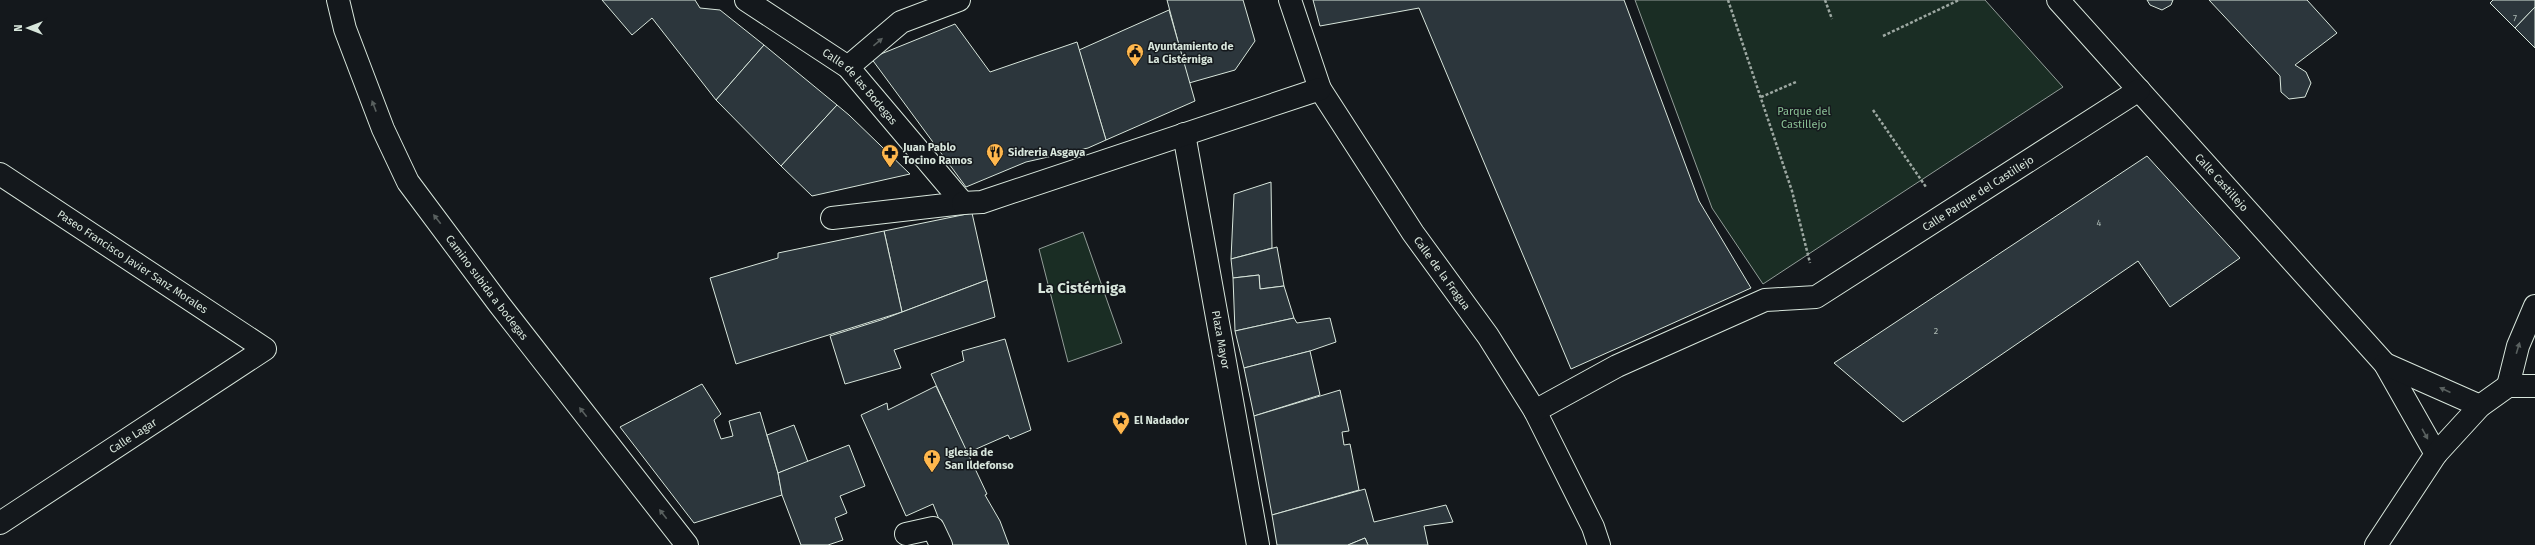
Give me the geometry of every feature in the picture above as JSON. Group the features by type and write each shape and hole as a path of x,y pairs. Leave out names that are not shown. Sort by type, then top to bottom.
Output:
{"street":[{"name":"Camino subida a bodegas","path":"338,0 345,29 383,129 408,182 527,340 687,545"},
{"name":"Calle de las Bodegas","path":"746,0 848,66 963,204"},
{"path":"848,66 901,22 959,0"},
{"name":"Calle de la Fragua","path":"1290,0 1320,89 1413,233 1488,336 1535,411 1593,527 1599,545"},
{"name":"Calle Castillejo","path":"2058,0 2385,364 2436,454"},
{"path":"832,218 982,202 1320,89"},
{"name":"Calle Parque del Castillejo","path":"1816,297 2139,90"},
{"name":"Plaza Mayor","path":"1184,134 1258,545"},
{"name":"Paseo Francisco Javier Sanz Morales","path":"0,174 265,349"},
{"path":"1535,411 1617,366 1765,300 1816,297"},
{"path":"2508,386 2518,346 2535,310"},
{"name":"Calle Lagar","path":"0,523 265,349"},
{"name":"Calle Castillejo","path":"2385,364 2480,406"},
{"path":"2376,545 2436,454 2480,406 2508,386 2535,386"},
{"path":"906,534 932,528 941,545"}],"path":[{"path":"1728,0 1792,191 1809,254 1816,297"},
{"path":"1826,0 1832,19"},
{"path":"1883,36 1959,0"},
{"path":"1761,97 1796,82"},
{"path":"1874,110 1944,215"}],"green space":[{"name":"Parque del Castillejo","path":"1635,0 1985,0 2063,87 1763,284 1712,208"},
{"path":"1083,232 1122,343 1068,362 1039,249"}],"building":[{"path":"602,0 695,0 700,8 720,10 764,45 716,100 652,18 632,35"},
{"path":"1167,0 1243,0 1255,41 1235,70 1189,83"},
{"path":"1313,0 1624,0 1699,201 1751,288 1571,369 1419,8 1320,26"},
{"path":"2147,0 2173,0 2171,5 2162,10 2150,5"},
{"path":"2209,0 2307,0 2337,33 2295,65 2306,72 2311,83 2305,97 2289,99 2281,92 2280,76"},
{"path":"2493,0 2535,0 2535,7 2515,28 2490,3"},
{"path":"2535,7 2535,48 2515,28"},
{"name":"Ayuntamiento de La Cistérniga","path":"1169,10 1195,101 1106,140 1079,50"},
{"path":"955,24 990,72 1077,42 1106,140 1088,148 1026,162 966,187 871,58"},
{"path":"764,45 837,105 781,166 716,100"},
{"path":"837,105 910,174 812,196 781,166"},
{"path":"2147,156 2240,258 2170,307 2138,261 1903,422 1834,363"},
{"path":"1271,182 1272,248 1231,259 1234,194"},
{"path":"972,213 987,280 902,312 884,231"},
{"path":"884,231 902,312 736,364 710,278 778,258 778,253"},
{"path":"1277,247 1284,286 1260,289 1259,275 1233,278 1231,259"},
{"path":"1259,275 1260,289 1284,286 1294,318 1235,331 1233,278"},
{"path":"987,280 995,317 894,350 901,368 845,384 830,336 881,320"},
{"path":"1294,318 1297,323 1330,318 1336,342 1310,351 1244,368 1235,331"},
{"path":"1005,339 1031,430 1010,439 1008,435 967,453 931,374 964,361 962,351"},
{"path":"1310,351 1320,395 1254,416 1244,368"},
{"path":"702,384 721,414 714,420 721,439 733,436 729,421 760,412 778,473 782,495 694,523 620,427"},
{"name":"Iglesia de San Ildefonso","path":"936,386 987,494 985,495 1000,521 1009,545 949,545 933,504 906,516 861,415 887,403 888,410"},
{"path":"1340,390 1349,431 1342,432 1344,445 1350,444 1359,490 1272,515 1254,416"},
{"path":"794,425 808,462 778,473 767,435"},
{"path":"849,445 865,486 840,496 847,513 835,518 843,540 828,545 801,545 782,495 778,473"},
{"path":"1365,489 1374,522 1446,505 1453,522 1424,526 1428,545 1368,545 1365,538 1348,545 1277,545 1272,515"},
{"path":"1365,538 1368,545 1348,545"}],"place":[{"name":"Ayuntamiento de La Cistérniga","path":"1135,67"},
{"name":"Sidreria Asgaya","path":"995,167"},
{"name":"Juan Pablo Tocino Ramos","path":"890,168"},
{"name":"El Nadador","path":"1121,435"},
{"name":"Iglesia de San Ildefonso","path":"932,473"}],"district":[{"name":"La Cistérniga","path":"1082,288"}]}
